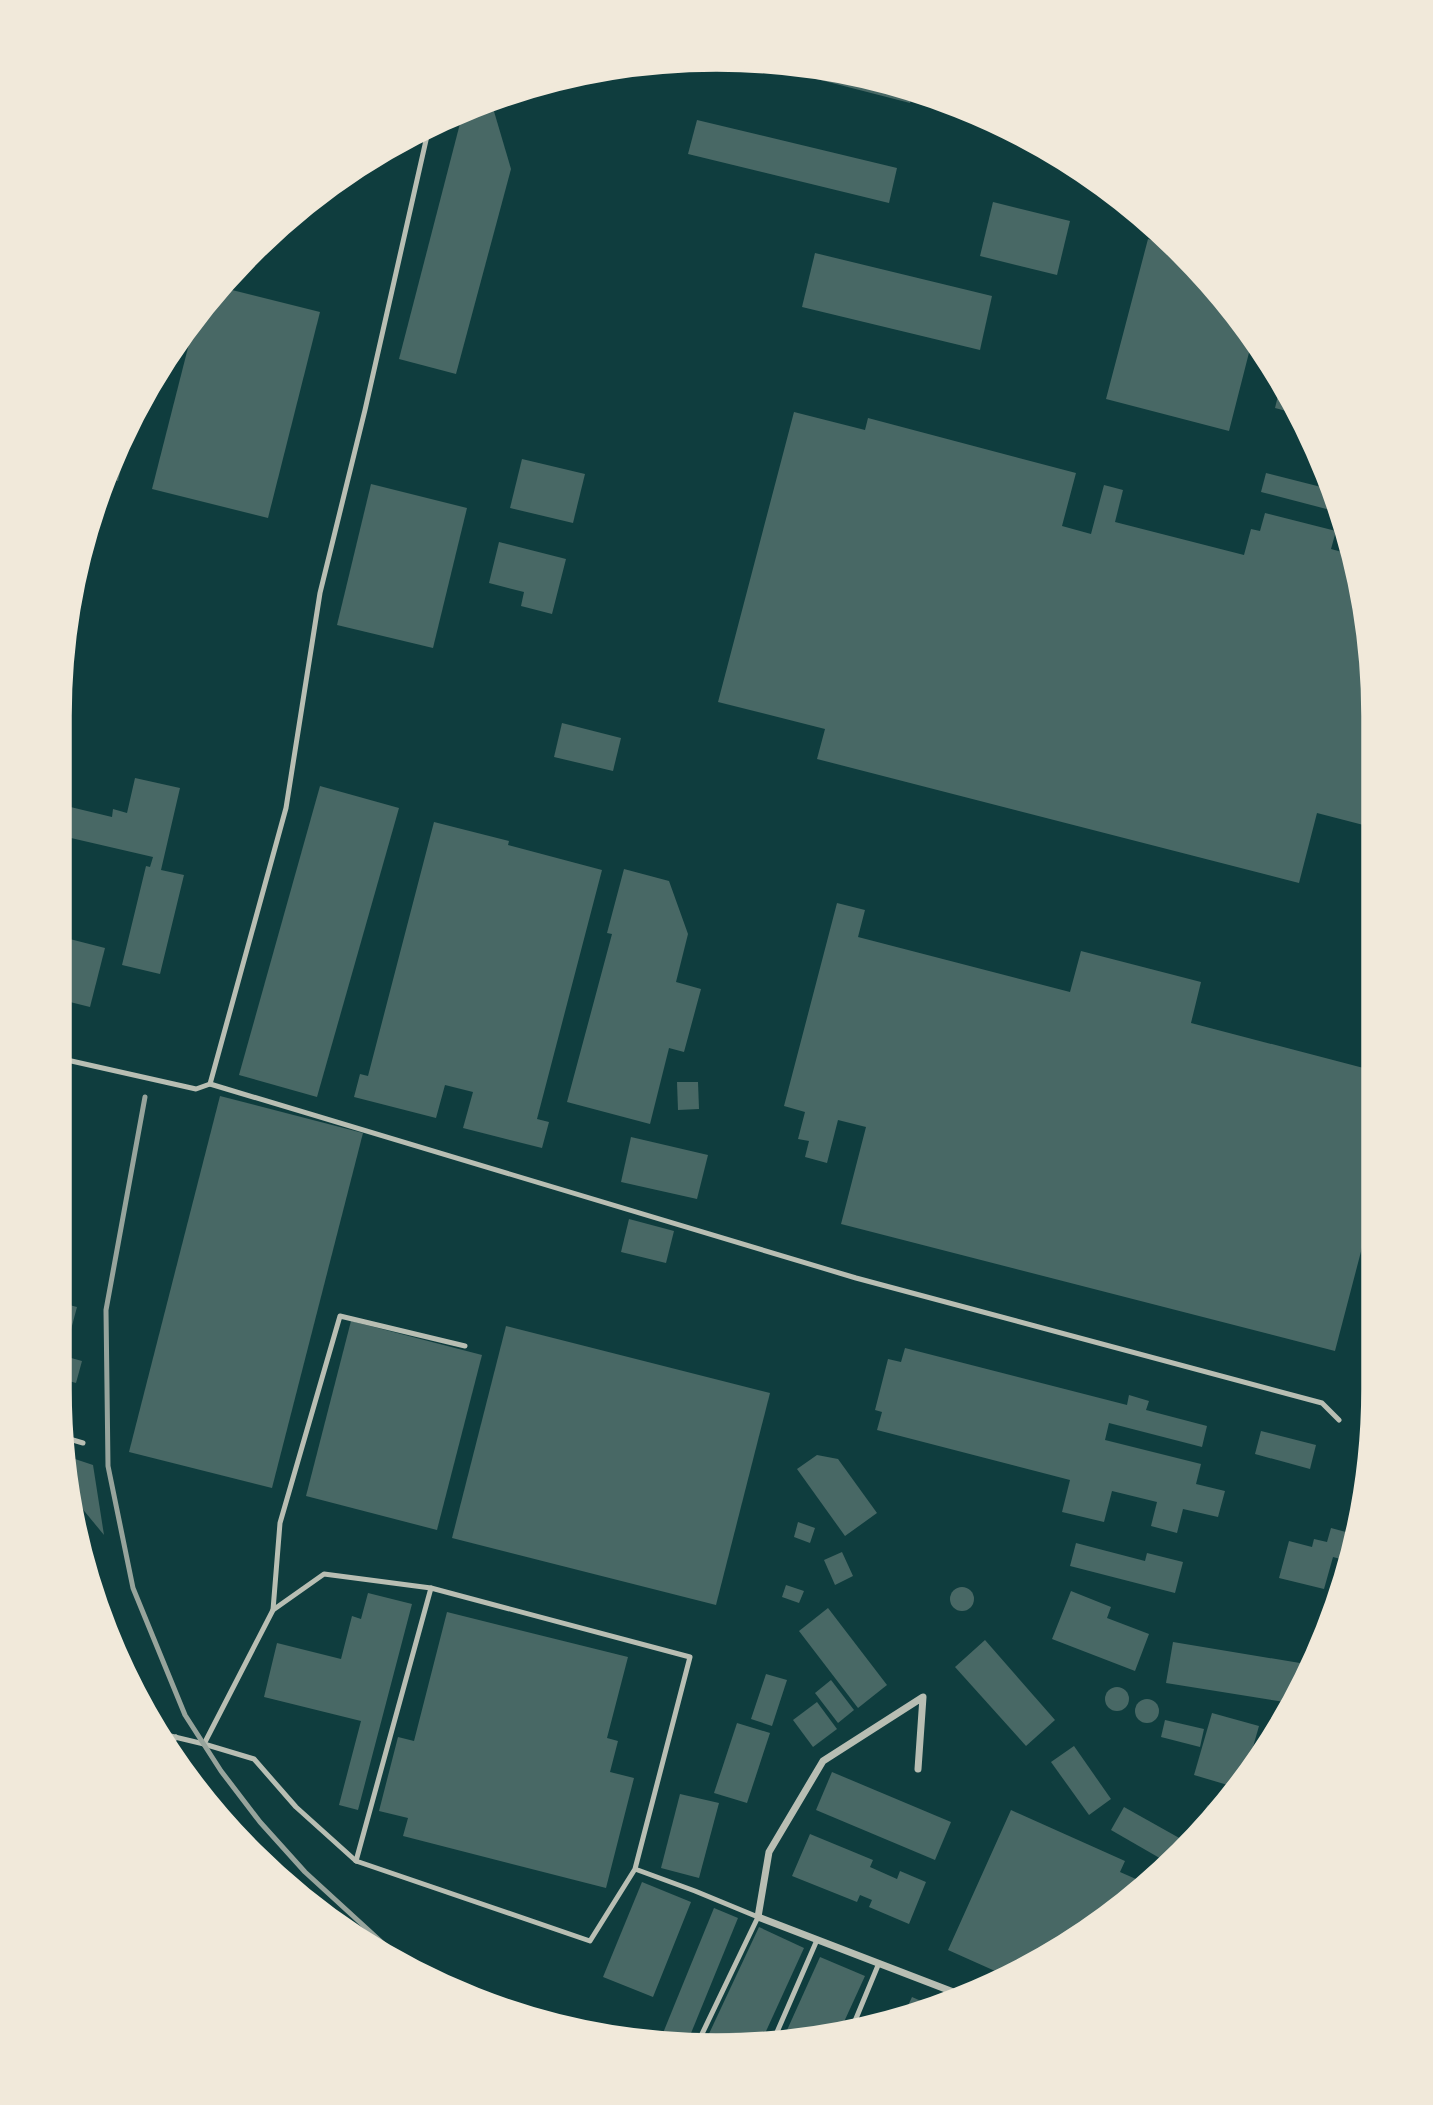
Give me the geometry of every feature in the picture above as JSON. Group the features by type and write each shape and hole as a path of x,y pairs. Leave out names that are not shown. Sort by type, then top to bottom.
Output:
{"street":[{"path":"918,1769 923,1697 824,1761 769,1852 758,1917 951,1991"}],"lane":[{"path":"210,1084 286,808 320,593 426,140"},
{"path":"70,1061 197,1089 210,1084 856,1278 1322,1403 1339,1420"},
{"path":"204,1744 274,1610 279,1523 340,1316 465,1346"},
{"path":"72,1439 83,1443"},
{"path":"172,1736 254,1759 296,1807 356,1861 590,1941 635,1869 690,1657 430,1588 324,1574 274,1610"},
{"path":"356,1861 430,1588"},
{"path":"635,1869 758,1917 702,2035"},
{"path":"777,2032 817,1940"},
{"path":"855,2020 879,1964"}],"building":[{"path":"809,77 884,92 911,100 910,103"},
{"path":"494,110 511,169 456,374 399,359 460,123"},
{"path":"697,120 897,168 889,203 688,154"},
{"path":"993,202 1070,221 1057,275 980,256"},
{"path":"1148,239 1155,241 1203,290 1249,351 1229,431 1106,399"},
{"path":"815,253 992,296 980,350 802,307"},
{"path":"230,290 320,312 268,518 152,489 189,343"},
{"path":"1278,396 1285,411 1275,408"},
{"path":"794,412 865,430 868,418 1076,473 1062,526 1091,534 1104,485 1123,490 1115,522 1244,555 1251,529 1260,531 1265,513 1336,531 1331,549 1342,552 1351,590 1362,674 1363,825 1317,813 1299,883 817,759 825,729 718,702"},
{"path":"522,459 585,474 573,523 510,508"},
{"path":"123,461 118,481 115,480"},
{"path":"1266,473 1321,487 1329,510 1261,492"},
{"path":"371,484 467,508 433,648 337,625"},
{"path":"499,542 566,559 552,614 521,606 524,592 489,583"},
{"path":"562,723 621,738 613,771 554,757"},
{"path":"135,778 180,788 161,870 184,875 160,974 122,965 146,866 150,867 153,857 70,838 70,807 112,817 113,809 127,813"},
{"path":"320,786 399,808 317,1097 239,1075"},
{"path":"434,822 509,841 508,845 602,870 537,1119 549,1122 542,1148 463,1128 473,1092 445,1085 436,1118 354,1097 360,1074 368,1076"},
{"path":"624,869 669,881 688,934 676,982 701,989 684,1052 669,1048 650,1124 567,1102 612,934 607,933"},
{"path":"837,903 865,910 858,937 1070,992 1081,951 1201,982 1191,1023 1363,1068 1363,1244 1335,1351 841,1224 866,1127 838,1120 827,1163 805,1157 809,1141 798,1139 805,1112 784,1106"},
{"path":"70,939 105,948 90,1007 70,1002"},
{"path":"677,1082 698,1082 699,1109 678,1110"},
{"path":"220,1096 363,1133 272,1488 129,1452"},
{"path":"631,1137 708,1155 697,1199 621,1182"},
{"path":"629,1219 674,1231 666,1263 621,1252"},
{"path":"70,1305 77,1307 70,1333"},
{"path":"351,1321 482,1355 437,1530 306,1496"},
{"path":"506,1326 770,1393 716,1605 452,1538"},
{"path":"905,1348 1127,1405 1129,1395 1149,1401 1146,1410 1207,1426 1202,1447 1109,1423 1105,1440 1201,1464 1196,1484 1225,1491 1218,1517 1183,1509 1177,1533 1151,1526 1157,1502 1112,1491 1104,1522 1062,1512 1070,1480 877,1430 882,1412 875,1410 888,1359 901,1362"},
{"path":"70,1358 82,1361 76,1383 70,1381"},
{"path":"1261,1431 1316,1445 1310,1469 1255,1454"},
{"path":"817,1455 838,1459 877,1513 845,1536 797,1469"},
{"path":"74,1459 93,1465 104,1535 81,1507"},
{"path":"798,1522 815,1528 810,1543 794,1537"},
{"path":"1331,1528 1347,1532 1340,1559 1333,1557 1324,1589 1279,1578 1289,1541 1312,1547 1314,1539 1327,1542"},
{"path":"1076,1543 1145,1561 1147,1553 1183,1562 1175,1593 1070,1566"},
{"path":"842,1552 853,1576 835,1585 824,1560"},
{"path":"786,1585 804,1591 799,1603 782,1597"},
{"path":"962,1587 973,1594 974,1599 967,1610 962,1611 951,1604 950,1599 957,1588"},
{"path":"1071,1591 1111,1607 1107,1618 1149,1634 1135,1671 1052,1639"},
{"path":"368,1593 412,1604 358,1810 339,1805 361,1721 264,1697 277,1643 341,1659 352,1616 361,1619"},
{"path":"828,1608 887,1685 858,1708 799,1631"},
{"path":"447,1612 628,1657 607,1738 618,1741 610,1772 634,1778 606,1888 403,1836 408,1818 379,1811 398,1737 414,1741"},
{"path":"985,1640 1055,1720 1026,1746 955,1667"},
{"path":"1173,1642 1301,1663 1282,1701 1166,1683"},
{"path":"766,1674 787,1680 772,1726 751,1719"},
{"path":"831,1680 854,1710 838,1723 815,1693"},
{"path":"1117,1687 1128,1694 1129,1699 1122,1710 1117,1711 1106,1704 1105,1699 1112,1688"},
{"path":"1147,1699 1158,1706 1159,1711 1152,1722 1147,1723 1136,1716 1135,1711 1142,1700"},
{"path":"817,1702 837,1729 813,1747 793,1720"},
{"path":"1212,1713 1259,1726 1252,1751 1227,1785 1194,1775"},
{"path":"1165,1720 1204,1729 1200,1747 1161,1737"},
{"path":"737,1723 770,1733 747,1803 714,1793"},
{"path":"1074,1746 1111,1799 1089,1815 1051,1762"},
{"path":"832,1772 951,1822 935,1860 816,1810"},
{"path":"680,1794 719,1803 699,1878 661,1868"},
{"path":"1124,1807 1181,1839 1161,1859 1111,1830"},
{"path":"1011,1810 1125,1861 1120,1872 1137,1880 1076,1926 995,1971 948,1950"},
{"path":"810,1834 873,1860 870,1867 897,1879 900,1871 926,1882 909,1924 869,1907 872,1900 860,1895 857,1902 792,1876"},
{"path":"642,1882 691,1902 653,1997 603,1977"},
{"path":"714,1908 738,1918 691,2034 663,2033"},
{"path":"759,1927 804,1948 765,2033 708,2035"},
{"path":"820,1957 865,1976 844,2023 787,2031"},
{"path":"912,1997 922,2002 908,2006"}],"railway":[{"path":"145,1097 106,1310 108,1466 133,1588 185,1715 221,1771 260,1822 305,1872 378,1939"}]}
